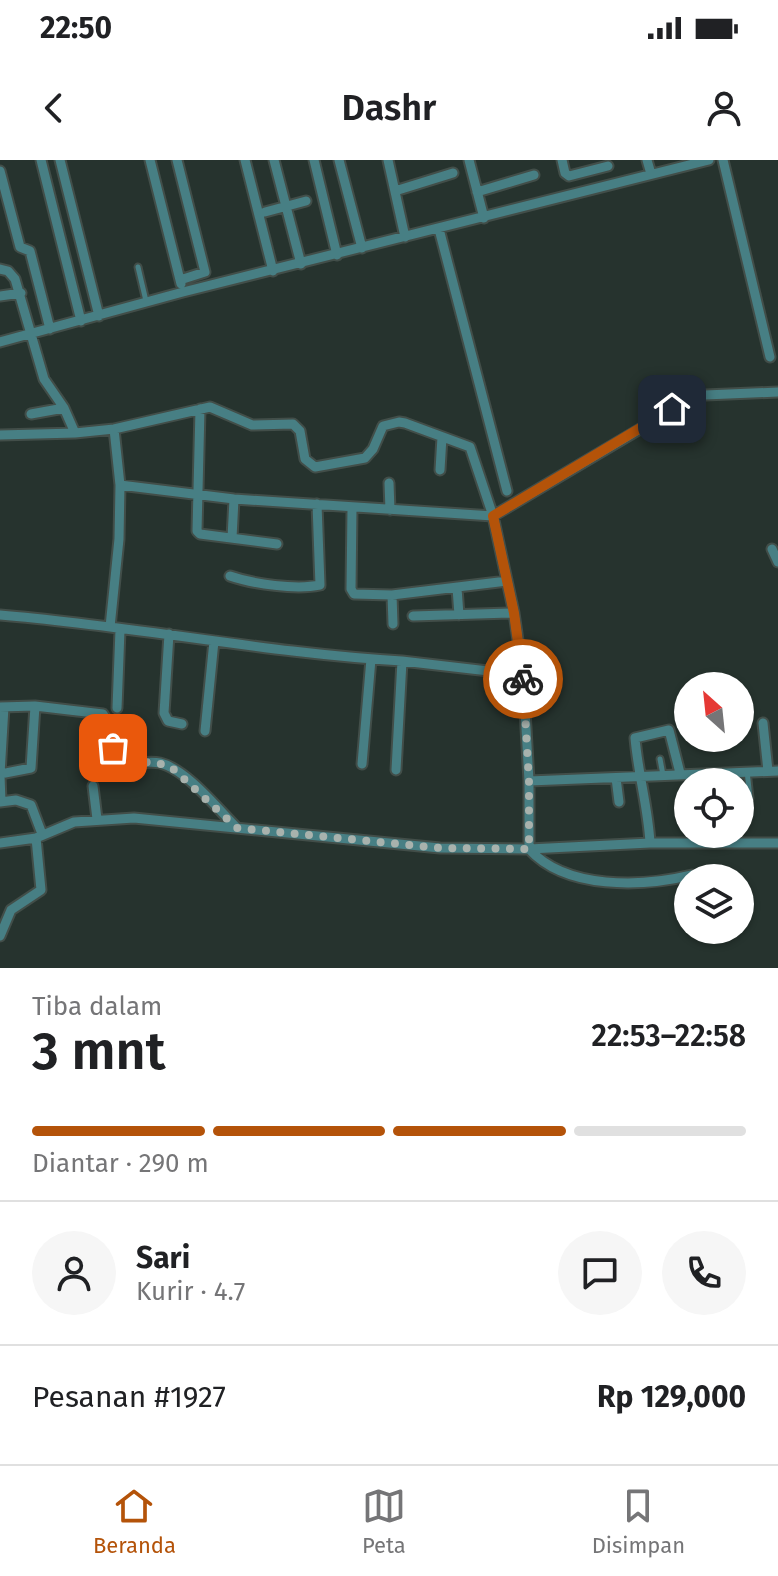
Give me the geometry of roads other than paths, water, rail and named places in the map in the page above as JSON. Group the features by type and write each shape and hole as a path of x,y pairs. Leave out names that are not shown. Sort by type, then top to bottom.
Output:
{"street":[{"path":"41,160 81,321"},
{"path":"60,160 99,316"},
{"path":"150,160 183,292"},
{"path":"177,160 205,272 180,280"},
{"path":"245,160 273,271"},
{"path":"274,160 301,264"},
{"path":"314,160 337,255"},
{"path":"339,160 362,248"},
{"path":"388,160 405,237"},
{"path":"469,160 484,218"},
{"path":"562,160 565,173 569,176 607,163 614,185"},
{"path":"647,160 651,174"},
{"path":"1,338 31,334 183,292 614,185 687,163 709,160"},
{"path":"723,160 770,357"},
{"path":"0,171 20,247 30,251 50,329"},
{"path":"395,191 453,173"},
{"path":"477,192 534,175"},
{"path":"265,212 306,201"},
{"path":"439,229 507,491"},
{"path":"0,269 13,276 21,293 44,379 64,408 75,433"},
{"path":"0,296 21,293"},
{"path":"120,485 199,496 352,509 493,516 689,400 705,395 778,392"},
{"path":"31,414 64,408"},
{"path":"0,435 114,429 216,408 252,425 293,424 300,431 306,462 319,467 365,458 386,424 405,423 471,449 493,516 514,613 527,741 529,849 538,859 582,880 674,879"},
{"path":"200,409 196,525 199,533 277,544"},
{"path":"110,627 119,539 120,485 114,429"},
{"path":"440,470 442,437"},
{"path":"389,483 390,510"},
{"path":"232,538 234,499"},
{"path":"230,576 250,582 297,587 320,585 317,504"},
{"path":"352,509 351,591 358,596 392,595 507,581"},
{"path":"772,549 778,562"},
{"path":"457,588 459,615"},
{"path":"392,595 393,624"},
{"path":"413,616 514,613"},
{"path":"0,615 371,659 522,669"},
{"path":"117,708 120,630"},
{"path":"169,634 164,713 168,721 182,724"},
{"path":"205,731 214,641"},
{"path":"362,764 371,659"},
{"path":"396,770 402,661"},
{"path":"0,774 31,768 35,706"},
{"path":"0,936 11,910 41,890 39,836 31,805 16,800 0,802 2,707 35,706 103,714 110,726 117,760 127,764 154,762 171,767 237,828"},
{"path":"763,723 773,771"},
{"path":"650,843 635,738 666,730 672,735 679,768"},
{"path":"529,781 674,774"},
{"path":"616,778 619,802"},
{"path":"93,786 97,819"},
{"path":"0,843 39,836 62,825 97,819 149,819 440,848 778,843"}],"lane":[{"path":"138,267 147,302"},
{"path":"660,759 663,775"}]}
